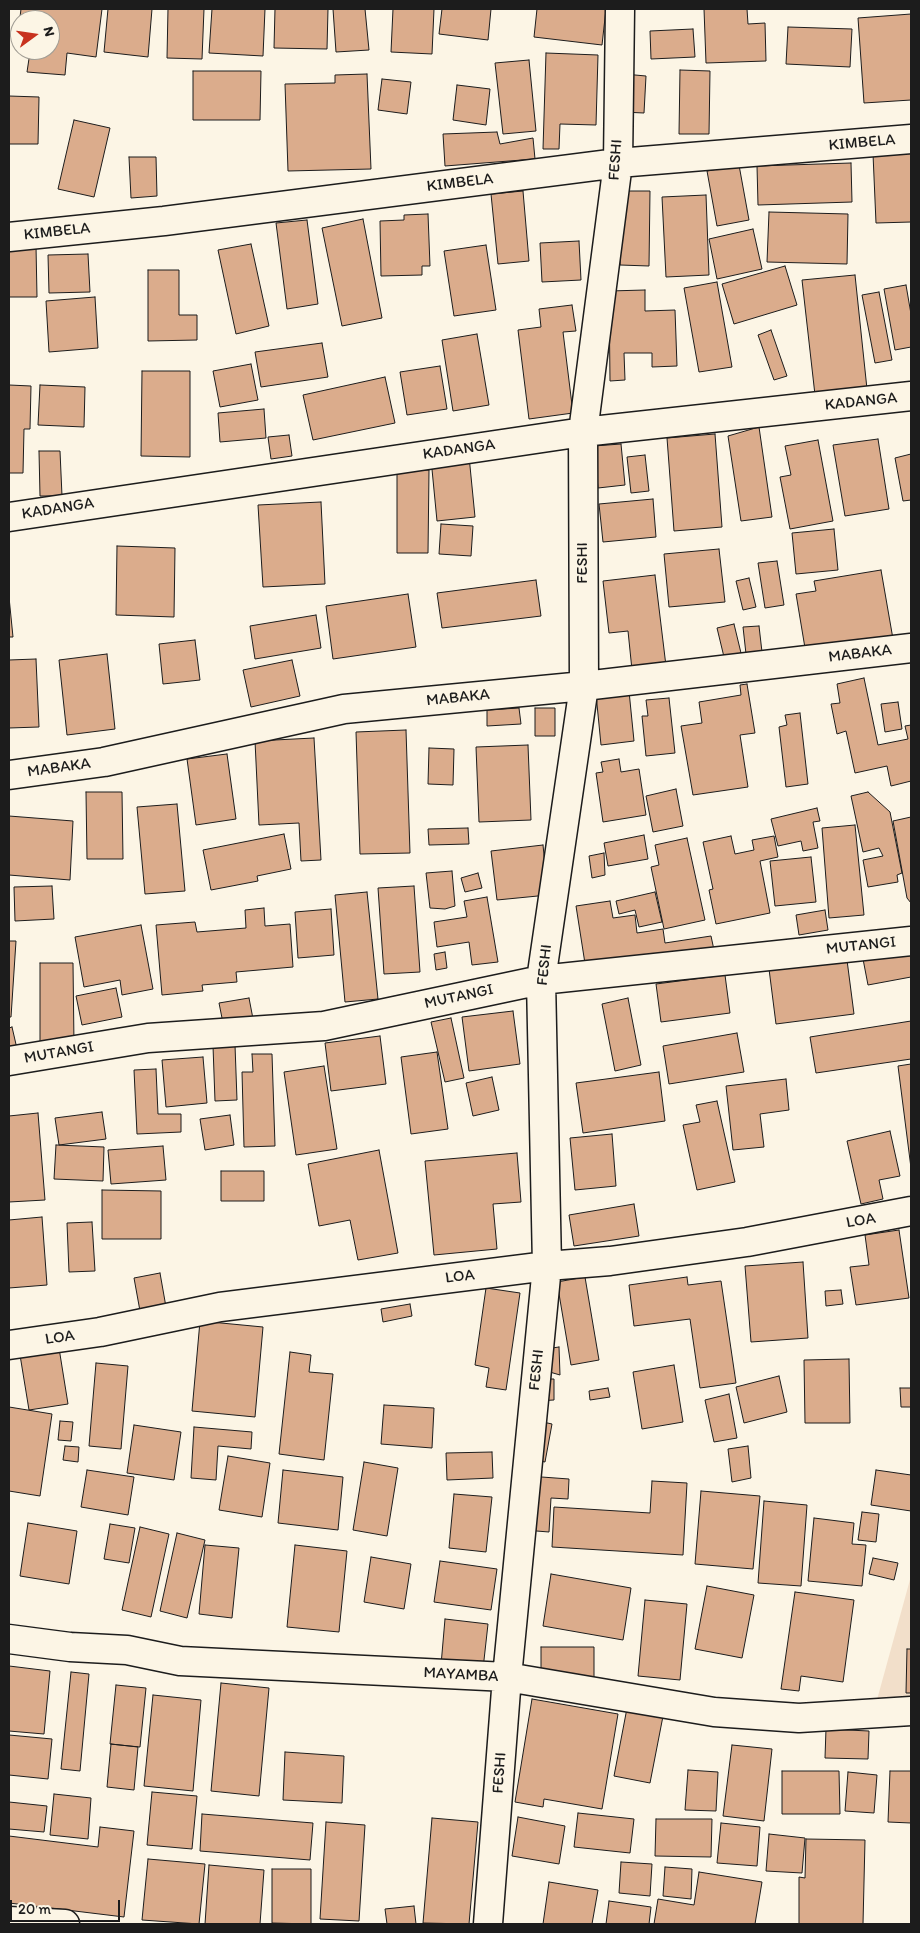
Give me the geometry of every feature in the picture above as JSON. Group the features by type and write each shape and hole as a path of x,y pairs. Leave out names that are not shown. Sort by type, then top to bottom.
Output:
{"street":[{"name":"FESHI","path":"488,1924 507,1677 547,1266 541,980 584,686 583,432 618,163 620,9"},
{"name":"KIMBELA","path":"9,237 164,221 618,163 911,139"},
{"name":"KADANGA","path":"9,517 583,432 911,396"},
{"name":"MABAKA","path":"9,775 104,762 344,709 584,686 911,648"},
{"name":"MUTANGI","path":"9,1061 148,1038 324,1026 541,980 911,941"},
{"name":"LOA","path":"9,1345 100,1332 220,1308 547,1266 610,1261 737,1243 911,1211"},
{"name":"MAYAMBA","path":"9,1639 70,1647 127,1650 180,1662 507,1677 714,1712 798,1718 911,1712"},
{"path":"9,1921 66,1924"}],"shaded area":[{"path":"911,1576 911,1708 875,1707"}],"building":[{"path":"21,9 102,9 96,57 67,53 65,75 27,72 29,60 60,60 60,10"},
{"path":"108,9 152,9 148,57 104,52"},
{"path":"168,9 204,9 202,59 167,58"},
{"path":"212,9 265,9 263,56 209,53"},
{"path":"275,9 328,9 327,49 274,48"},
{"path":"333,9 365,9 369,50 336,52"},
{"path":"393,9 434,9 432,54 391,52"},
{"path":"442,9 491,9 488,40 439,34"},
{"path":"537,9 606,9 602,45 534,37"},
{"path":"704,9 747,9 748,24 765,23 766,61 706,63"},
{"path":"911,14 911,100 864,103 858,18"},
{"path":"788,27 852,29 850,67 786,64"},
{"path":"693,29 695,57 651,59 650,31"},
{"path":"546,53 598,55 596,125 560,124 559,149 543,149"},
{"path":"529,60 536,131 503,134 495,63"},
{"path":"680,70 710,71 709,134 679,134"},
{"path":"193,71 261,71 260,120 193,120"},
{"path":"367,74 371,169 288,171 285,84 335,83 335,75"},
{"path":"624,74 646,76 644,113 622,112"},
{"path":"382,79 411,82 407,114 378,110"},
{"path":"457,85 490,89 486,125 453,120"},
{"path":"9,96 39,97 38,144 9,144"},
{"path":"74,120 110,128 94,197 58,189"},
{"path":"497,132 500,144 533,138 535,159 445,166 443,134"},
{"path":"911,153 911,222 876,223 873,154"},
{"path":"129,157 156,157 157,196 131,198"},
{"path":"851,163 852,202 758,205 757,166"},
{"path":"739,165 749,220 717,226 707,171"},
{"path":"523,191 529,261 498,264 491,194"},
{"path":"622,191 650,191 649,266 620,265"},
{"path":"706,195 709,275 666,277 662,197"},
{"path":"769,212 848,214 847,264 767,262"},
{"path":"428,214 430,266 422,266 422,275 381,276 380,221 404,220 404,215"},
{"path":"363,219 382,318 342,326 322,228"},
{"path":"307,220 318,304 287,309 276,223"},
{"path":"753,229 762,269 717,279 709,239"},
{"path":"579,241 581,280 542,282 540,243"},
{"path":"251,244 269,326 236,334 218,250"},
{"path":"486,245 496,310 454,316 444,251"},
{"path":"9,246 36,246 37,297 9,297"},
{"path":"88,254 90,292 49,293 48,255"},
{"path":"785,266 797,305 734,324 722,284"},
{"path":"148,270 179,270 179,315 197,315 197,340 148,341"},
{"path":"855,275 867,389 815,395 802,280"},
{"path":"717,282 732,367 699,372 684,288"},
{"path":"906,285 911,314 911,347 895,350 884,289"},
{"path":"645,290 645,311 675,310 677,366 652,367 652,353 624,353 625,380 610,381 609,291"},
{"path":"879,292 892,360 875,363 862,295"},
{"path":"95,297 98,348 49,352 46,301"},
{"path":"572,305 576,331 563,332 573,413 529,419 518,330 541,327 539,309"},
{"path":"771,330 787,376 774,380 758,335"},
{"path":"477,334 489,405 453,411 442,340"},
{"path":"322,343 328,377 261,387 255,352"},
{"path":"251,364 258,400 220,407 213,371"},
{"path":"440,366 447,409 407,415 400,372"},
{"path":"142,371 190,371 190,457 141,456"},
{"path":"385,377 395,423 313,440 303,395"},
{"path":"9,385 31,386 30,429 24,429 23,473 9,473"},
{"path":"40,385 85,387 84,427 38,425"},
{"path":"264,409 266,438 220,442 218,413"},
{"path":"759,427 772,517 741,521 728,436"},
{"path":"715,434 722,527 674,531 667,438"},
{"path":"289,435 292,456 271,459 268,437"},
{"path":"878,439 889,509 845,516 833,445"},
{"path":"818,440 833,521 790,529 780,477 791,475 785,446"},
{"path":"621,444 625,485 598,488 594,446"},
{"path":"39,451 60,451 62,496 40,496"},
{"path":"911,454 911,500 903,501 895,458"},
{"path":"645,455 649,491 631,493 627,457"},
{"path":"469,456 475,517 437,521 431,459"},
{"path":"397,470 429,470 428,553 397,553"},
{"path":"653,499 656,537 603,542 599,504"},
{"path":"321,502 325,584 263,587 258,505"},
{"path":"441,524 473,526 471,556 439,554"},
{"path":"834,529 838,570 796,574 792,533"},
{"path":"117,546 175,548 174,617 116,615"},
{"path":"719,549 725,602 669,607 664,554"},
{"path":"777,561 784,605 765,608 758,563"},
{"path":"881,570 893,639 806,654 796,594 816,591 814,581"},
{"path":"655,575 666,666 632,670 628,631 609,633 603,581"},
{"path":"749,578 756,607 743,610 736,581"},
{"path":"536,580 541,616 442,628 437,593"},
{"path":"408,594 416,647 333,659 326,606"},
{"path":"9,597 13,637 9,637"},
{"path":"316,615 321,648 255,659 250,626"},
{"path":"734,624 741,653 724,657 717,628"},
{"path":"759,626 762,652 746,654 743,627"},
{"path":"195,640 200,680 163,684 159,644"},
{"path":"107,654 115,729 67,735 59,660"},
{"path":"36,659 39,727 9,728 9,660"},
{"path":"292,660 300,696 251,707 243,670"},
{"path":"864,678 878,745 908,739 905,726 911,725 911,781 891,786 887,766 855,773 846,731 837,734 831,704 840,703 837,684"},
{"path":"747,684 755,733 740,735 748,787 693,795 681,726 702,723 699,702 741,695 740,685"},
{"path":"629,691 634,741 601,745 596,694"},
{"path":"669,698 675,753 646,756 642,716 648,716 646,700"},
{"path":"898,702 902,729 885,732 881,704"},
{"path":"519,708 521,724 487,726 487,710"},
{"path":"535,708 555,708 555,736 535,736"},
{"path":"800,713 808,784 786,787 779,727 787,725 785,715"},
{"path":"406,730 410,853 360,854 356,732"},
{"path":"314,738 321,860 301,861 299,823 259,825 255,741"},
{"path":"528,745 531,820 479,822 476,747"},
{"path":"429,748 454,749 453,785 428,784"},
{"path":"227,754 236,819 196,825 187,759"},
{"path":"619,759 621,772 639,769 646,815 603,822 596,773 603,772 601,762"},
{"path":"676,789 683,826 653,832 646,796"},
{"path":"86,792 122,792 123,859 87,859"},
{"path":"868,792 890,812 902,873 897,875 898,882 868,887 863,860 883,856 879,848 863,852 851,796"},
{"path":"177,804 185,891 145,894 137,807"},
{"path":"817,808 820,821 813,822 818,848 803,851 801,841 778,846 771,819"},
{"path":"9,816 73,821 70,880 9,875"},
{"path":"911,817 911,903 907,898 893,821"},
{"path":"855,825 864,915 829,918 822,828"},
{"path":"468,828 469,844 429,845 428,829"},
{"path":"284,834 291,869 257,876 258,881 211,890 203,850"},
{"path":"644,835 648,859 608,866 604,843"},
{"path":"731,836 735,854 754,850 752,840 774,836 778,857 760,861 770,913 716,924 709,890 713,889 703,842"},
{"path":"687,838 705,920 664,929 651,867 659,865 655,845"},
{"path":"543,845 548,895 497,900 491,851"},
{"path":"604,853 605,875 592,878 589,856"},
{"path":"811,857 816,902 775,906 770,861"},
{"path":"452,871 455,906 445,909 430,908 426,873"},
{"path":"478,873 482,888 465,892 461,878"},
{"path":"52,886 54,919 15,921 14,887"},
{"path":"414,886 420,972 384,974 378,888"},
{"path":"367,892 378,999 345,1002 335,895"},
{"path":"655,892 662,922 639,927 635,910 619,914 616,901"},
{"path":"487,897 498,962 472,965 469,942 437,947 434,922 467,917 464,901"},
{"path":"610,901 613,918 635,915 637,933 663,929 665,943 711,936 714,950 586,970 576,906"},
{"path":"264,908 265,926 290,924 293,967 236,972 237,982 202,985 203,991 162,995 156,925 195,922 197,932 246,928 245,910"},
{"path":"331,909 334,955 298,958 295,912"},
{"path":"825,910 828,930 799,935 796,915"},
{"path":"141,925 153,989 122,995 120,980 84,987 75,937"},
{"path":"9,941 16,941 11,1017 9,1017"},
{"path":"911,950 911,977 868,985 863,959"},
{"path":"445,952 447,968 436,970 434,954"},
{"path":"847,960 854,1014 776,1024 769,969"},
{"path":"40,963 73,963 74,1045 40,1044"},
{"path":"725,975 730,1013 661,1022 656,984"},
{"path":"116,988 122,1017 82,1025 76,996"},
{"path":"249,998 254,1024 224,1028 219,1003"},
{"path":"628,998 641,1065 615,1071 602,1004"},
{"path":"513,1011 520,1064 469,1071 462,1017"},
{"path":"451,1018 464,1078 445,1082 431,1022"},
{"path":"911,1021 911,1059 816,1073 810,1037"},
{"path":"12,1027 18,1053 9,1055 9,1028"},
{"path":"737,1033 744,1072 669,1084 663,1046"},
{"path":"380,1036 386,1084 331,1091 325,1043"},
{"path":"235,1045 237,1100 215,1101 213,1046"},
{"path":"437,1052 448,1129 411,1134 401,1057"},
{"path":"252,1054 272,1054 275,1146 244,1147 242,1072 253,1072"},
{"path":"203,1057 207,1103 166,1107 162,1060"},
{"path":"911,1064 911,1168 898,1066"},
{"path":"324,1066 337,1149 296,1155 284,1072"},
{"path":"156,1069 158,1114 181,1114 181,1132 137,1134 134,1070"},
{"path":"659,1072 665,1121 583,1133 576,1083"},
{"path":"492,1077 499,1110 473,1116 466,1083"},
{"path":"786,1079 789,1110 760,1114 764,1147 733,1150 726,1086"},
{"path":"717,1101 735,1182 697,1190 683,1125 700,1122 696,1105"},
{"path":"102,1112 106,1139 59,1145 55,1118"},
{"path":"38,1113 45,1200 9,1202 9,1116"},
{"path":"230,1115 234,1145 205,1150 200,1119"},
{"path":"890,1131 900,1176 879,1180 883,1199 861,1204 847,1141"},
{"path":"612,1134 616,1186 575,1190 570,1138"},
{"path":"56,1145 104,1147 103,1181 54,1179"},
{"path":"163,1146 166,1180 111,1184 108,1150"},
{"path":"379,1150 398,1253 358,1260 350,1220 319,1226 308,1164"},
{"path":"517,1153 521,1202 493,1204 497,1249 434,1255 425,1161"},
{"path":"221,1171 264,1171 264,1201 221,1201"},
{"path":"102,1190 161,1191 161,1239 102,1239"},
{"path":"634,1204 639,1236 574,1246 569,1215"},
{"path":"42,1217 47,1285 9,1288 9,1220"},
{"path":"92,1222 95,1271 69,1272 67,1223"},
{"path":"899,1230 909,1298 856,1305 850,1267 869,1265 865,1235"},
{"path":"803,1262 808,1338 751,1342 745,1266"},
{"path":"160,1273 166,1307 140,1311 134,1278"},
{"path":"585,1277 599,1360 571,1365 557,1282"},
{"path":"687,1277 688,1285 721,1281 736,1383 700,1388 690,1319 634,1326 629,1285"},
{"path":"486,1288 520,1293 506,1390 486,1387 489,1368 475,1365"},
{"path":"841,1290 843,1304 826,1306 825,1291"},
{"path":"410,1304 412,1316 383,1322 381,1309"},
{"path":"200,1321 263,1327 255,1417 192,1411"},
{"path":"559,1347 560,1375 536,1368 538,1350"},
{"path":"59,1348 68,1404 29,1410 20,1355"},
{"path":"290,1352 311,1355 309,1372 333,1374 324,1460 279,1454"},
{"path":"849,1359 850,1423 805,1423 804,1360"},
{"path":"96,1363 128,1366 121,1449 89,1446"},
{"path":"674,1365 683,1422 642,1429 633,1372"},
{"path":"779,1376 787,1412 744,1423 736,1387"},
{"path":"534,1379 554,1379 554,1400 535,1401"},
{"path":"608,1388 610,1397 590,1400 589,1391"},
{"path":"900,1388 911,1388 911,1407 901,1407"},
{"path":"729,1394 737,1438 714,1442 705,1400"},
{"path":"384,1405 434,1408 432,1448 381,1444"},
{"path":"9,1407 52,1414 40,1496 9,1491"},
{"path":"534,1420 552,1424 545,1462 526,1458"},
{"path":"60,1421 73,1422 71,1441 58,1440"},
{"path":"134,1425 181,1432 174,1480 127,1473"},
{"path":"194,1427 252,1432 251,1449 218,1446 216,1480 191,1478"},
{"path":"65,1446 79,1447 78,1462 63,1460"},
{"path":"748,1446 751,1478 732,1482 728,1449"},
{"path":"492,1452 493,1478 447,1480 446,1453"},
{"path":"228,1456 270,1463 262,1517 219,1510"},
{"path":"364,1462 398,1468 387,1536 353,1530"},
{"path":"87,1470 134,1477 128,1515 81,1507"},
{"path":"283,1470 343,1477 338,1530 278,1523"},
{"path":"876,1470 911,1475 911,1511 871,1505"},
{"path":"528,1476 569,1479 568,1499 551,1498 549,1532 524,1530"},
{"path":"652,1481 687,1483 683,1555 552,1547 554,1507 650,1513"},
{"path":"701,1491 760,1496 753,1569 695,1564"},
{"path":"454,1494 492,1497 486,1552 449,1548"},
{"path":"764,1501 807,1505 801,1586 758,1583"},
{"path":"862,1512 879,1514 876,1542 858,1540"},
{"path":"814,1518 854,1523 852,1544 866,1545 862,1586 808,1581"},
{"path":"28,1523 77,1531 69,1584 20,1576"},
{"path":"110,1524 135,1528 129,1563 104,1559"},
{"path":"140,1527 169,1534 151,1617 122,1610"},
{"path":"177,1533 205,1540 187,1618 160,1611"},
{"path":"205,1545 239,1548 232,1618 199,1614"},
{"path":"295,1545 347,1551 339,1632 287,1627"},
{"path":"371,1557 411,1564 404,1609 364,1602"},
{"path":"873,1558 898,1563 894,1580 869,1574"},
{"path":"440,1561 497,1569 491,1610 434,1602"},
{"path":"551,1574 631,1588 623,1640 543,1626"},
{"path":"707,1586 754,1595 742,1658 695,1649"},
{"path":"795,1592 854,1600 843,1682 801,1676 799,1691 781,1689"},
{"path":"645,1600 687,1604 680,1680 638,1676"},
{"path":"445,1619 488,1624 483,1669 441,1665"},
{"path":"541,1647 594,1647 594,1685 541,1683"},
{"path":"907,1649 911,1649 911,1693 906,1693"},
{"path":"9,1666 50,1671 44,1734 9,1731"},
{"path":"71,1672 89,1674 80,1771 61,1769"},
{"path":"221,1683 269,1688 259,1796 211,1791"},
{"path":"116,1685 146,1688 140,1747 110,1744"},
{"path":"153,1695 201,1700 193,1791 144,1786"},
{"path":"532,1699 618,1714 602,1809 544,1799 543,1807 515,1802"},
{"path":"628,1703 664,1711 650,1783 614,1776"},
{"path":"826,1729 869,1731 868,1759 825,1758"},
{"path":"9,1735 52,1739 48,1779 9,1775"},
{"path":"111,1744 138,1747 134,1790 107,1787"},
{"path":"732,1745 772,1749 764,1821 723,1816"},
{"path":"285,1752 344,1756 342,1803 283,1800"},
{"path":"688,1770 718,1772 716,1811 685,1810"},
{"path":"782,1771 839,1771 840,1814 782,1814"},
{"path":"890,1771 911,1771 911,1823 888,1822"},
{"path":"848,1772 877,1775 874,1813 845,1811"},
{"path":"152,1792 197,1796 192,1849 147,1845"},
{"path":"54,1794 91,1798 88,1839 50,1835"},
{"path":"9,1802 47,1806 44,1832 9,1829"},
{"path":"578,1813 634,1819 630,1853 574,1847"},
{"path":"202,1814 313,1823 310,1860 200,1851"},
{"path":"518,1817 565,1826 559,1864 512,1856"},
{"path":"432,1818 478,1822 469,1924 423,1923"},
{"path":"656,1819 712,1819 711,1857 655,1856"},
{"path":"326,1822 365,1825 359,1921 320,1919"},
{"path":"721,1823 760,1827 757,1866 717,1863"},
{"path":"100,1827 134,1831 124,1917 9,1903 9,1836 98,1847"},
{"path":"769,1834 805,1838 802,1873 766,1871"},
{"path":"806,1839 865,1840 863,1924 799,1924 799,1877 805,1878"},
{"path":"148,1859 205,1864 199,1924 142,1920"},
{"path":"621,1862 652,1864 650,1896 619,1893"},
{"path":"209,1865 264,1870 260,1924 205,1924"},
{"path":"665,1867 692,1869 691,1899 663,1896"},
{"path":"272,1869 311,1869 311,1924 272,1923"},
{"path":"699,1872 762,1882 755,1924 654,1924 658,1899 694,1905"},
{"path":"549,1882 598,1890 592,1924 543,1924"},
{"path":"609,1901 651,1907 649,1924 606,1924"},
{"path":"414,1906 416,1924 387,1924 385,1909"}]}
